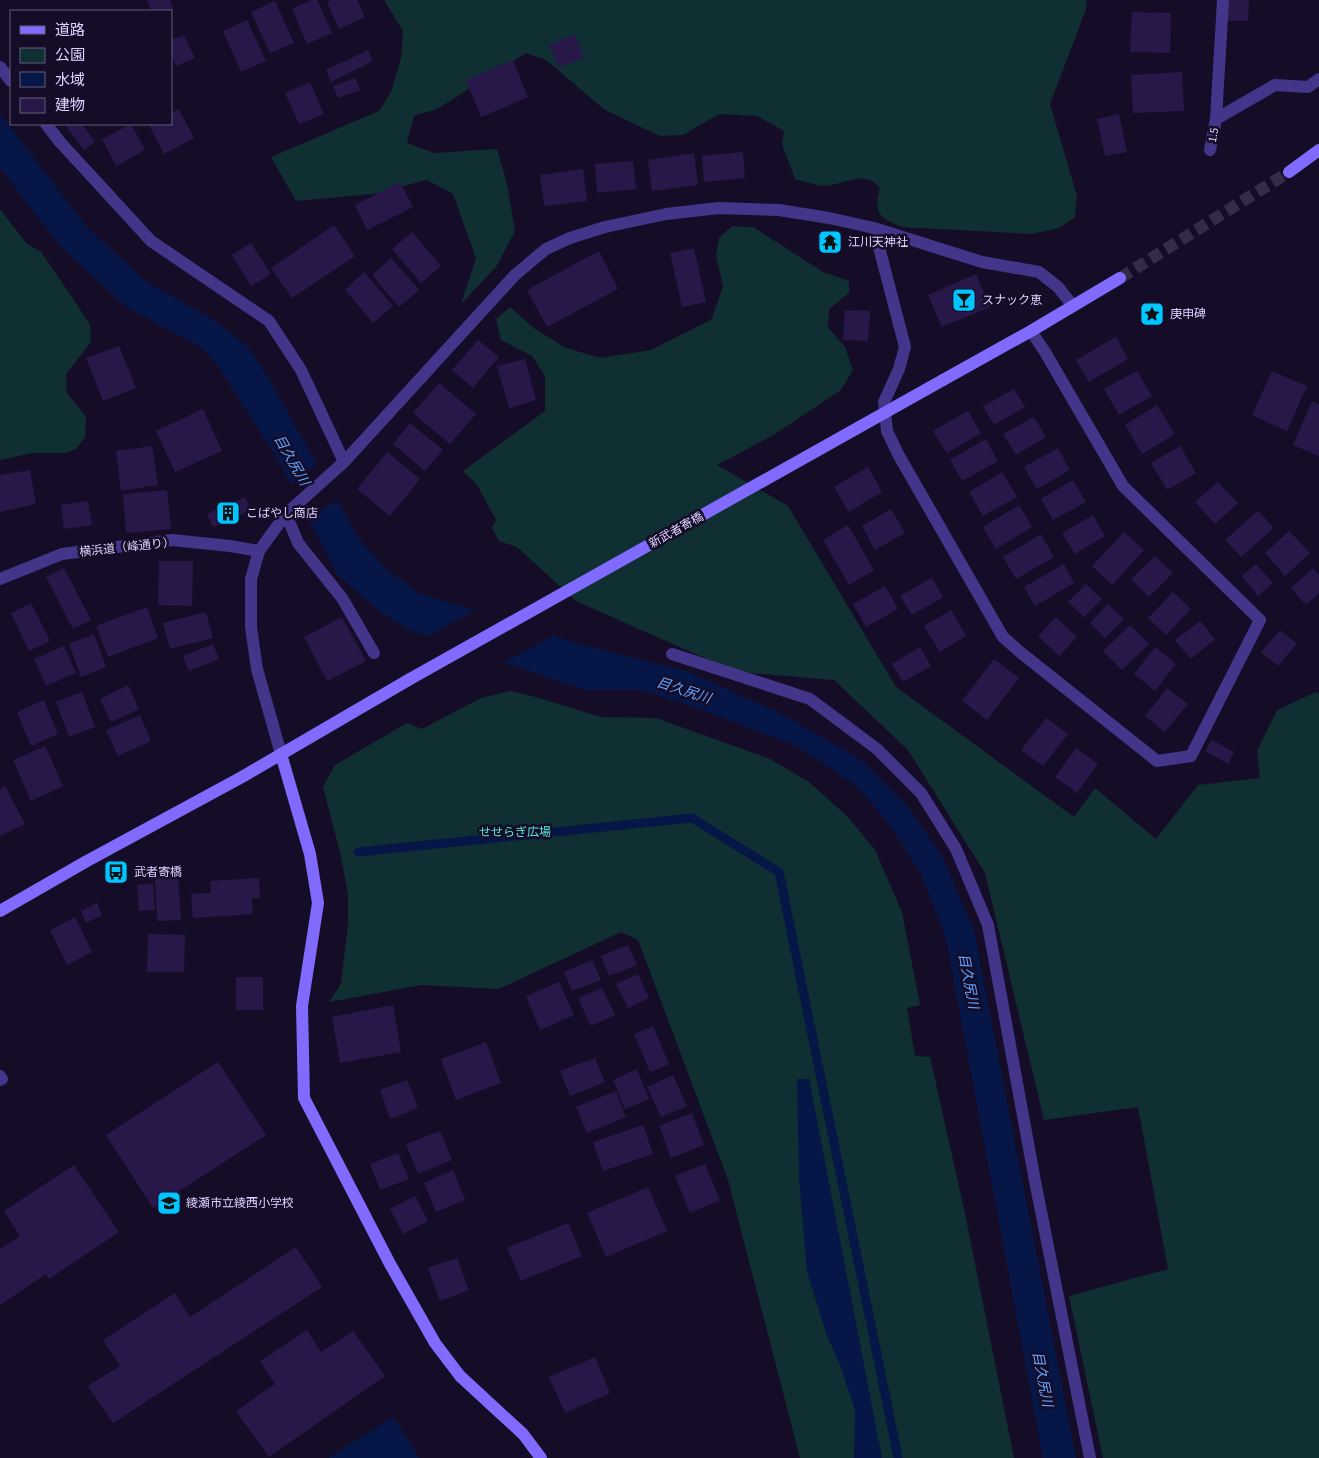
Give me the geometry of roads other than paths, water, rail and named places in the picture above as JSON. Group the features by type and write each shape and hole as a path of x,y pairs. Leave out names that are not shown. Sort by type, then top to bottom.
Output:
{"street":[{"name":"1.5","path":"1210,150 1216,120 1223,0"},
{"path":"0,67 10,80"},
{"path":"1216,120 1275,85 1308,87 1319,79"},
{"path":"47,125 60,142 151,241 269,321 301,370 344,462"},
{"path":"1290,172 1319,150"},
{"path":"541,1458 523,1434 460,1376 435,1342 390,1264 304,1098 302,1006 318,903 310,854 258,669 251,627 251,579 259,551 288,512 344,462 515,276 546,249 570,238 605,226 657,216 719,208 779,210 829,218 874,228 982,262 1039,272 1058,287 1073,306"},
{"path":"874,228 905,347 899,369 884,402 887,431 898,454 1003,637 1157,761 1191,756 1260,620 1123,486 1031,331"},
{"name":"新武者寄橋","path":"0,911 242,777 410,679 1031,331 1120,278"},
{"path":"288,512 298,543 342,598 374,653"},
{"name":"横浜道（峰通り）","path":"0,579 62,554 172,540 259,551"},
{"path":"672,654 810,699 877,749 921,792 956,849 988,925 1034,1180 1090,1458"},
{"path":"0,1076 2,1078 0,1080"}],"water":[{"name":"目久尻川","path":"0,114 87,227 147,282 211,318 246,345 265,372 359,539 386,569 419,593 583,645 686,671 778,712 860,759 908,807 943,858 974,931 1076,1458 1043,1458 946,939 921,874 889,824 858,787 796,746 692,706 641,690 585,690 409,630 379,611 337,574 281,465 219,367 199,346 126,307 61,247 0,168"},
{"path":"797,1079 809,1079 882,1458 854,1458 855,1410 840,1365 827,1336 807,1272 799,1178"},
{"path":"393,1417 419,1457 328,1458"}],"waterway":[{"path":"358,852 692,818 779,872 898,1458"}],"tunnel":[{"path":"1120,278 1289,172"}],"place":[{"name":"江川天神社","path":"830,242"},
{"name":"スナック恵","path":"964,300"},
{"name":"庚申碑","path":"1152,314"},
{"name":"こばやし商店","path":"228,513"},
{"name":"武者寄橋","path":"116,872"},
{"name":"綾瀬市立綾西小学校","path":"169,1203"}],"park label":[{"name":"せせらぎ広場","path":"515,832"}]}
